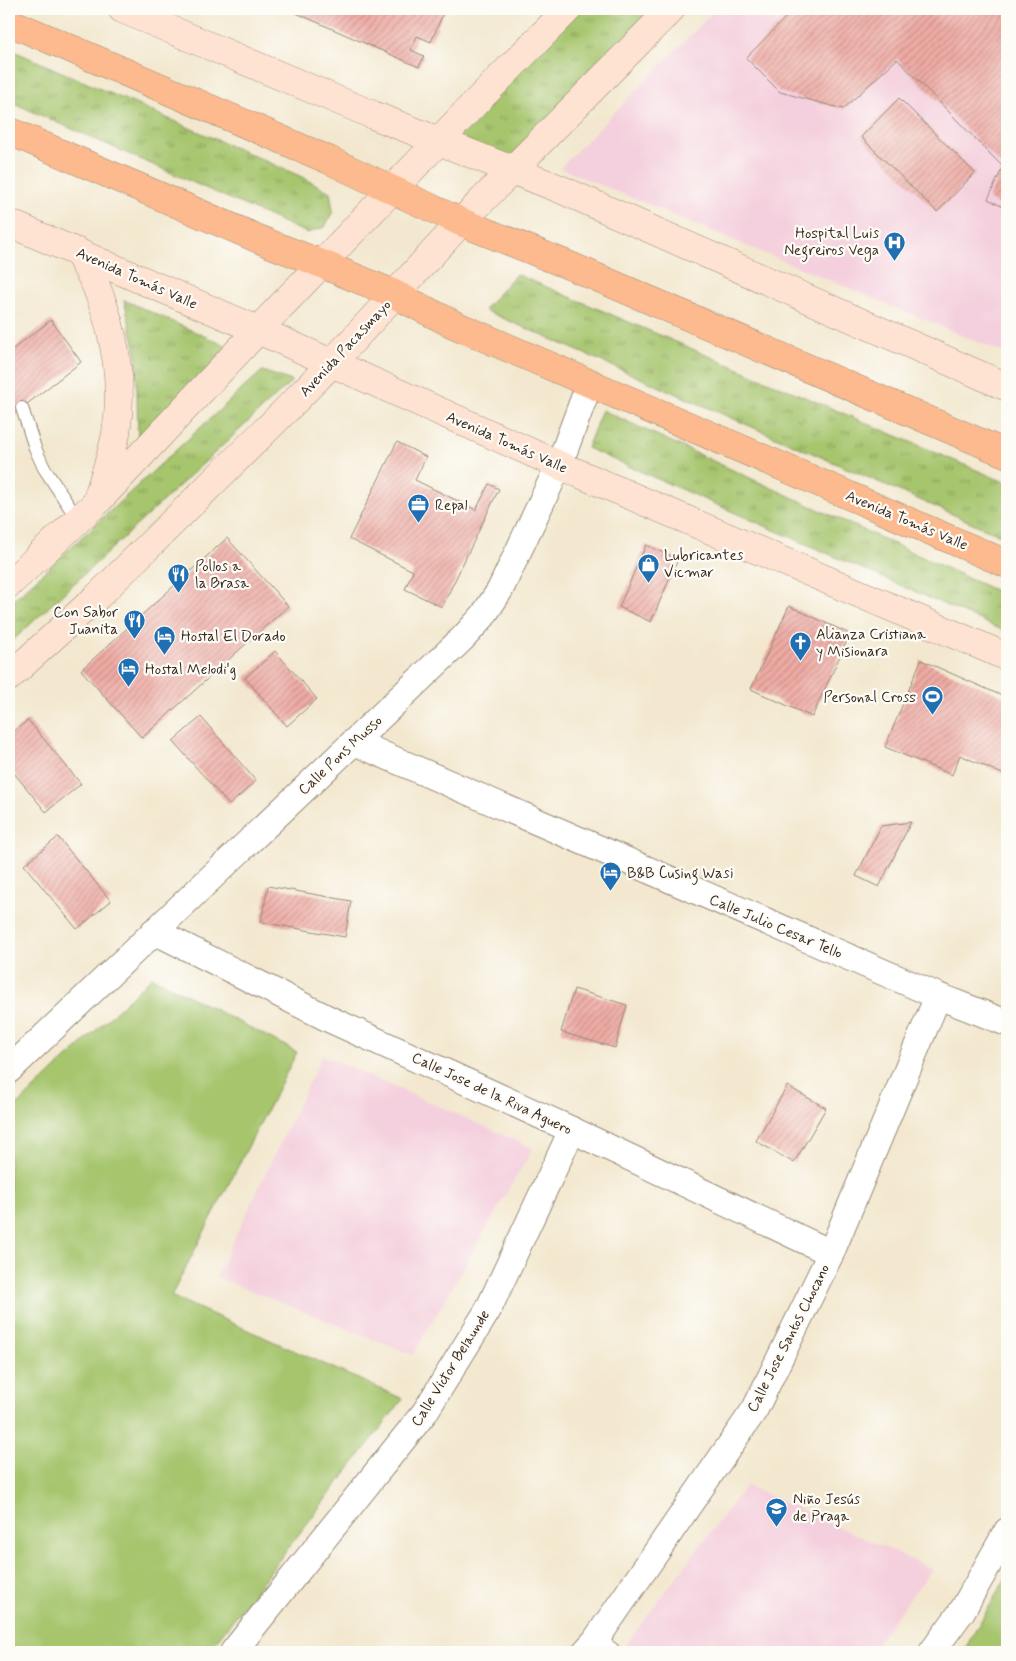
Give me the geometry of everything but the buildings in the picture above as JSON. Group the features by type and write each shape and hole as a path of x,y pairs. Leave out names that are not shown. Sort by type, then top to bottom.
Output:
{"main road":[{"path":"122,9 373,115 560,189 1007,387"},
{"path":"9,584 87,512 258,330 568,9"},
{"name":"Avenida Pacasmayo","path":"9,677 98,596 331,364 461,222 671,9"},
{"path":"9,22 394,189 461,222 582,271 1007,454"},
{"name":"Avenida Tomás Valle","path":"9,131 268,243 394,294 453,324 1007,564"},
{"name":"Avenida Tomás Valle","path":"11,228 78,252 258,330 559,465 1007,657"},
{"path":"78,252 96,285 108,321 116,358 118,395 116,432 108,469 87,512"}],"street":[{"name":"Calle Pons Musso","path":"9,1070 464,638 483,616 500,590 559,465 590,382"},
{"name":"Calle Julio Cesar Tello","path":"354,742 938,996 1007,1023"},
{"name":"Calle Jose de la Riva Aguero","path":"154,931 330,1020 572,1130 831,1253"},
{"name":"Calle Jose Santos Chocano","path":"597,1648 755,1409 831,1253 938,996"},
{"name":"Calle Victor Belaunde","path":"233,1652 425,1412 488,1310 572,1130"},
{"path":"932,1652 962,1611 1007,1531"}],"lane":[{"path":"22,408 35,448 44,468 87,512"}],"shaded area":[{"name":"Hospital Luis Negreiros Vega","path":"716,9 1007,9 1007,354 560,168"},
{"path":"322,1055 533,1148 413,1355 216,1277"},
{"name":"Niño Jesús de Praga","path":"746,1485 932,1569 870,1652 629,1652 623,1648"}],"green space":[{"path":"569,9 672,9 511,170 446,134"},
{"path":"9,49 302,177 330,192 333,211 325,227 307,233 9,101"},
{"path":"516,274 1007,483 1007,538 484,310"},
{"path":"124,300 231,348 138,439 136,352"},
{"path":"262,371 292,381 9,644 9,604"},
{"path":"602,410 1007,596 1007,632 587,448"},
{"path":"152,977 297,1052 171,1296 403,1399 208,1652 9,1652 9,1113"},
{"path":"1007,1576 1007,1652 963,1652"}],"place":[{"name":"Hospital Luis Negreiros Vega","path":"895,261"},
{"name":"Repal","path":"419,524"},
{"name":"Lubricantes Vicmar","path":"648,583"},
{"name":"Pollos a la Brasa","path":"179,594"},
{"name":"Con Sabor Juanita","path":"134,640"},
{"name":"Hostal El Dorado","path":"165,655"},
{"name":"Alianza Cristiana y Misionara","path":"800,662"},
{"name":"Hostal Melodi'g","path":"129,688"},
{"name":"Personal Cross","path":"932,716"},
{"name":"B&B Cusing Wasi","path":"611,892"},
{"name":"Niño Jesús de Praga","path":"777,1527"}]}
